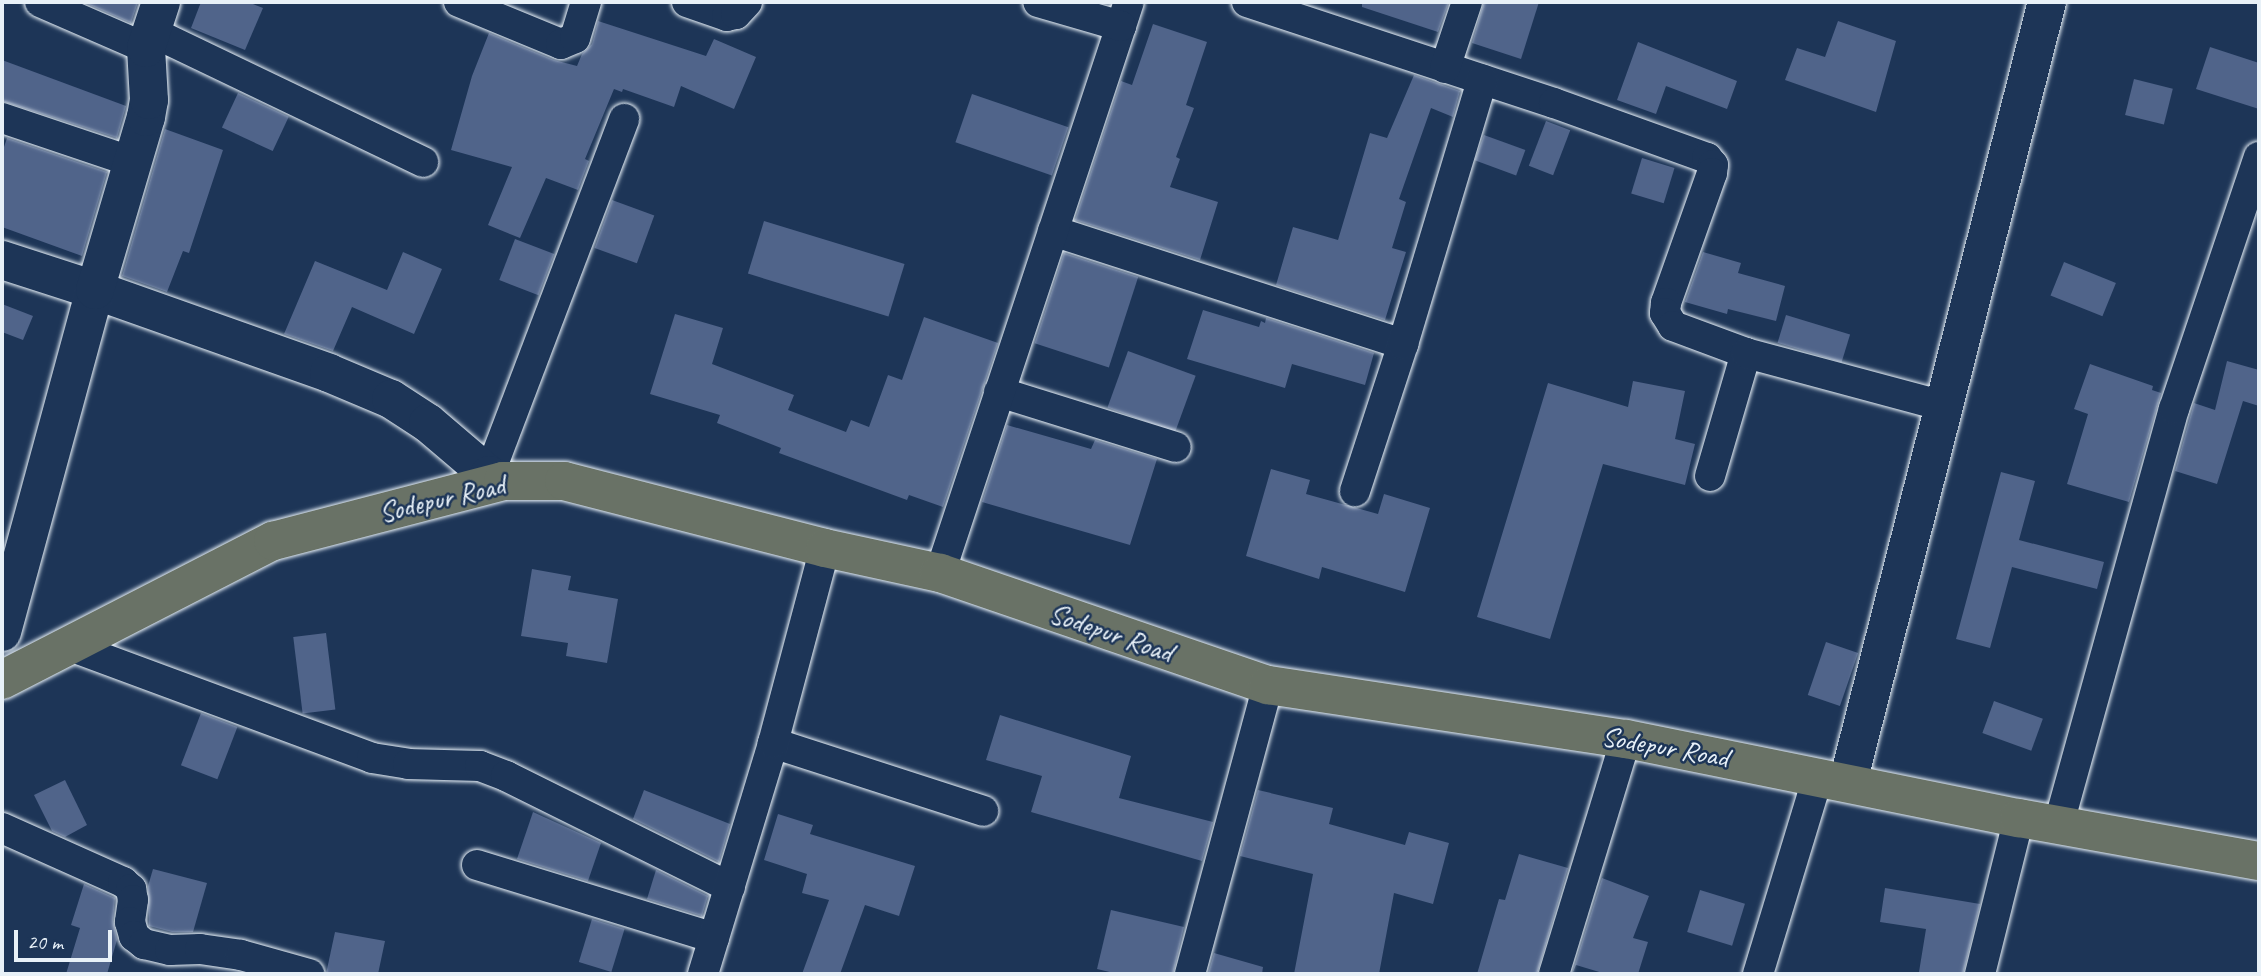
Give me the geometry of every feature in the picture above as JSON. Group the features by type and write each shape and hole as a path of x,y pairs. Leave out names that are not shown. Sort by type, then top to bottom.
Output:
{"main road":[{"name":"Sodepur Road","path":"2,680 273,541 496,478 564,481 825,548 940,573 1268,685 1626,739 2019,818 2059,823 2259,861"}],"street":[{"path":"40,2 152,27 423,162"},
{"path":"459,2 488,8 561,44 575,38 586,2"},
{"path":"687,2 727,16 736,14 747,2"},
{"path":"940,573 1125,14 1038,2"},
{"path":"1247,2 1707,158 1713,164 1713,173 1666,303 1665,313 1674,326 1746,353 1944,407"},
{"path":"1445,68 1467,2"},
{"path":"1758,974 1833,779 1944,407 2047,2"},
{"path":"3,625 14,545 95,290 149,100 152,27"},
{"path":"1355,491 1403,344 1482,80"},
{"path":"2,118 133,162"},
{"path":"2,260 330,373 391,399 428,424 496,478 624,119"},
{"path":"2059,823 2174,409 2259,157"},
{"path":"1053,231 1403,344"},
{"path":"1710,476 1746,353"},
{"path":"999,392 1176,447"},
{"path":"703,974 773,744 825,548"},
{"path":"67,645 372,758 408,764 481,766 730,887"},
{"path":"1191,974 1268,685"},
{"path":"1554,974 1626,739"},
{"path":"773,744 983,811"},
{"path":"1980,974 2019,818"},
{"path":"2,828 123,882 131,889 133,900 130,922 134,936 145,944 170,950 200,949 241,956 309,974"},
{"path":"477,865 714,939"}],"building":[{"path":"83,2 138,2 131,23"},
{"path":"201,2 248,2 263,8 245,50 191,28"},
{"path":"1362,2 1449,2 1438,32 1362,7"},
{"path":"1484,2 1539,2 1521,59 1472,43"},
{"path":"598,21 706,56 714,39 756,57 734,109 681,86 674,107 623,89 622,92 614,89 585,159 589,161 578,190 546,178 520,238 488,225 512,167 451,150 472,76 489,33 554,60 577,66 582,54 592,44"},
{"path":"1838,21 1896,41 1876,112 1785,80 1797,48 1825,57"},
{"path":"1153,24 1207,42 1186,105 1194,108 1176,157 1180,159 1170,187 1218,202 1200,260 1075,220 1121,81 1132,85"},
{"path":"1638,42 1737,81 1727,109 1666,86 1656,114 1617,100"},
{"path":"2210,47 2259,63 2259,109 2196,89"},
{"path":"2,60 126,106 117,138 2,101"},
{"path":"1414,75 1460,91 1453,117 1431,108 1399,199 1406,202 1392,248 1406,252 1385,320 1276,285 1293,227 1338,240 1370,133 1387,138"},
{"path":"2134,79 2173,89 2164,125 2125,115"},
{"path":"238,93 289,117 273,151 222,127"},
{"path":"972,94 1068,127 1052,175 955,142"},
{"path":"1546,121 1570,130 1553,175 1529,166"},
{"path":"165,129 223,150 189,253 183,251 167,292 122,276"},
{"path":"1484,135 1525,150 1516,175 1475,160"},
{"path":"7,138 107,172 82,256 2,227 2,153"},
{"path":"1642,158 1675,168 1664,203 1631,193"},
{"path":"612,200 654,215 637,263 595,248"},
{"path":"764,221 905,264 888,317 748,274"},
{"path":"515,239 554,254 538,295 499,280"},
{"path":"403,252 442,269 414,334 352,307 333,351 284,334 315,261 387,290"},
{"path":"1703,252 1741,263 1738,273 1785,286 1776,321 1728,309 1727,314 1685,302"},
{"path":"1064,253 1138,277 1109,367 1035,343"},
{"path":"2064,262 2116,283 2102,316 2051,295"},
{"path":"2,304 33,316 23,340 2,332"},
{"path":"1203,310 1259,327 1261,321 1265,323 1266,318 1374,353 1365,385 1292,364 1285,388 1187,359"},
{"path":"675,314 723,328 712,364 794,395 788,410 846,432 851,420 869,427 888,375 902,380 924,317 998,343 943,507 909,495 907,500 779,453 781,448 717,423 720,415 650,394"},
{"path":"1786,315 1850,335 1842,362 1778,343"},
{"path":"1128,351 1196,376 1175,432 1107,407"},
{"path":"2227,361 2259,370 2259,406 2243,401 2217,484 2175,471 2194,403 2215,410"},
{"path":"2090,364 2153,386 2152,390 2161,393 2129,502 2067,484 2088,414 2074,409"},
{"path":"1633,381 1685,391 1675,439 1695,444 1685,485 1603,464 1550,639 1477,617 1548,383 1628,407"},
{"path":"1007,425 1091,449 1095,440 1157,459 1130,545 982,502"},
{"path":"1271,469 1310,480 1306,494 1378,514 1384,494 1430,508 1405,592 1322,567 1319,579 1246,556"},
{"path":"2001,472 2035,481 2019,540 2104,562 2097,589 2012,567 1990,648 1956,639"},
{"path":"532,569 571,576 568,590 618,599 607,663 566,656 568,643 521,636"},
{"path":"326,633 335,709 303,713 293,637"},
{"path":"1826,642 1858,653 1840,706 1808,695"},
{"path":"1994,701 2043,719 2031,751 1982,733"},
{"path":"201,713 237,727 217,779 181,765"},
{"path":"1000,715 1131,756 1119,798 1213,822 1202,861 1031,812 1042,776 986,760"},
{"path":"65,780 87,825 65,837 52,831 34,795"},
{"path":"644,790 730,824 719,862 633,819"},
{"path":"1258,790 1333,808 1329,824 1405,845 1409,832 1449,843 1433,904 1394,893 1379,974 1294,974 1313,874 1240,856"},
{"path":"533,812 601,843 588,881 517,859"},
{"path":"778,814 813,825 810,834 915,866 899,916 865,905 840,974 802,974 829,900 802,893 807,874 764,860"},
{"path":"1519,854 1568,868 1537,974 1477,974 1499,899 1505,900"},
{"path":"153,869 207,883 193,932 172,932 149,926 148,886"},
{"path":"656,870 708,896 702,916 647,899"},
{"path":"1602,878 1649,896 1633,938 1648,942 1638,974 1606,974 1576,965 1572,974"},
{"path":"84,884 115,898 113,920 117,940 107,974 66,974 80,928 71,925"},
{"path":"1885,888 1980,904 1963,974 1919,972 1926,929 1880,922"},
{"path":"1700,890 1745,904 1732,946 1687,932"},
{"path":"1111,910 1184,927 1173,974 1118,974 1097,969"},
{"path":"592,919 625,929 611,972 579,962"},
{"path":"335,932 385,941 378,974 326,974"},
{"path":"1214,953 1263,967 1262,974 1208,974"}]}
